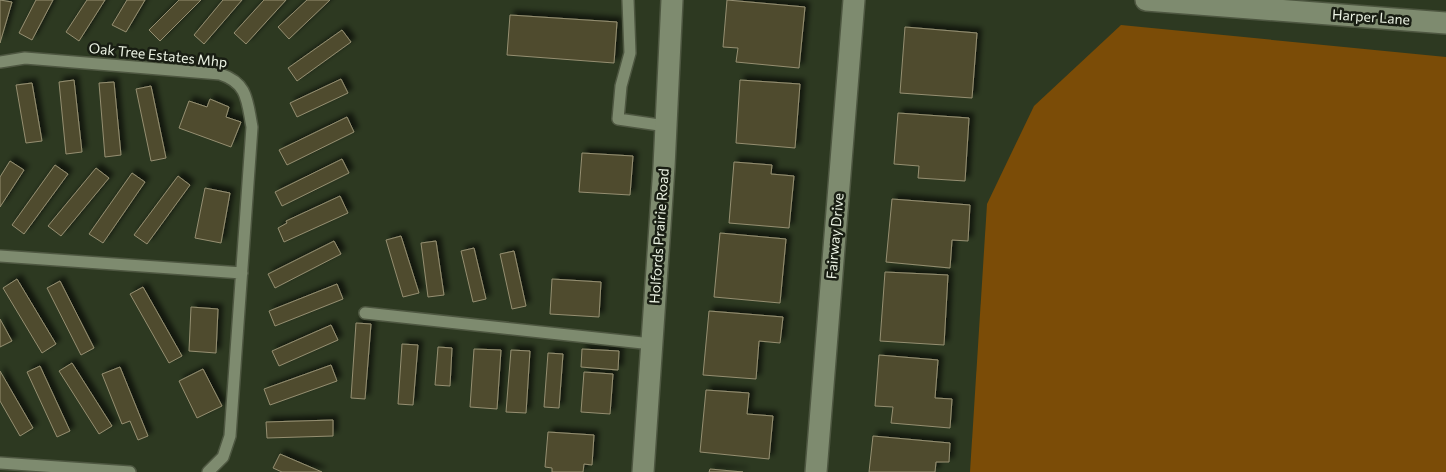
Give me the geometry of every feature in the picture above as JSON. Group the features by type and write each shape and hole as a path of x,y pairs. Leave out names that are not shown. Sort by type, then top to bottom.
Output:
{"street":[{"name":"Holfords Prairie Road","path":"643,472 666,126 672,0"},
{"name":"Fairway Drive","path":"816,472 854,0"},
{"name":"Harper Lane","path":"1146,0 1446,23"}],"lane":[{"path":"628,0 630,53 621,86 618,119 666,126"},
{"name":"Oak Tree Estates Mhp","path":"0,62 25,58 220,74 234,79 245,94 252,127 230,436 223,457 208,472"},
{"path":"0,256 242,273"},
{"path":"365,314 652,344"},
{"path":"0,463 130,472"}],"shaded area":[{"path":"1121,25 1446,57 1446,472 970,472 987,204 1034,106"}],"building":[{"path":"0,0 12,2 0,43"},
{"path":"36,0 53,0 32,40 19,33"},
{"path":"87,0 105,0 79,41 66,32"},
{"path":"127,0 145,0 126,32 112,25"},
{"path":"179,0 201,0 160,41 149,30"},
{"path":"223,0 242,0 204,44 194,35"},
{"path":"264,0 286,0 246,44 234,33"},
{"path":"307,0 330,0 289,39 278,27"},
{"path":"727,0 805,7 799,68 736,62 738,48 723,47"},
{"path":"510,15 617,22 614,63 507,55"},
{"path":"905,27 977,33 972,98 900,93"},
{"path":"342,30 351,42 297,81 288,68"},
{"path":"341,79 348,93 297,117 290,103"},
{"path":"74,80 82,152 66,154 59,82"},
{"path":"740,80 800,84 795,148 736,143"},
{"path":"114,82 121,155 105,157 99,83"},
{"path":"32,83 42,141 26,143 16,85"},
{"path":"151,86 166,158 151,161 136,89"},
{"path":"210,99 229,107 226,117 241,122 231,147 179,128 189,101 207,107"},
{"path":"898,113 969,118 965,181 918,178 919,166 894,164"},
{"path":"347,117 354,132 287,165 279,150"},
{"path":"582,153 633,156 630,195 579,192"},
{"path":"342,159 349,173 282,206 275,192"},
{"path":"10,161 24,170 0,207 0,177"},
{"path":"734,162 772,165 771,174 794,176 789,228 729,223"},
{"path":"55,165 68,174 24,234 12,225"},
{"path":"96,168 109,178 61,236 48,226"},
{"path":"132,173 145,182 103,243 89,234"},
{"path":"178,176 190,185 147,244 134,235"},
{"path":"205,188 230,193 221,243 195,238"},
{"path":"340,196 348,213 284,242 278,228 287,223 286,221"},
{"path":"892,199 970,205 968,241 952,240 950,268 886,262"},
{"path":"720,233 786,239 780,303 714,297"},
{"path":"401,236 419,293 403,297 386,240"},
{"path":"334,241 341,254 275,288 268,274"},
{"path":"436,241 444,295 428,297 421,243"},
{"path":"474,248 486,299 473,302 461,251"},
{"path":"514,251 526,306 512,309 500,254"},
{"path":"885,272 948,275 944,345 880,341"},
{"path":"17,279 56,344 42,353 3,288"},
{"path":"552,279 601,282 599,317 550,314"},
{"path":"60,281 94,348 81,355 47,288"},
{"path":"337,284 343,299 275,326 269,311"},
{"path":"143,287 182,356 169,363 130,294"},
{"path":"191,307 218,309 216,353 189,351"},
{"path":"709,311 783,317 780,343 759,341 756,379 703,375"},
{"path":"0,319 12,341 0,347"},
{"path":"356,323 371,324 365,399 351,398"},
{"path":"331,325 338,340 279,366 272,351"},
{"path":"402,344 418,345 413,405 398,404"},
{"path":"438,347 452,348 450,386 435,385"},
{"path":"474,349 501,350 497,409 470,407"},
{"path":"582,349 619,351 618,370 581,367"},
{"path":"511,350 530,351 526,413 506,412"},
{"path":"548,353 563,354 559,408 544,407"},
{"path":"879,355 938,360 935,398 952,399 950,428 891,423 893,407 875,406"},
{"path":"72,363 112,426 99,434 59,371"},
{"path":"331,365 337,381 270,405 264,389"},
{"path":"40,366 70,431 57,437 27,372"},
{"path":"120,367 148,436 138,440 130,421 122,424 102,374"},
{"path":"203,369 222,406 197,418 179,381"},
{"path":"0,371 33,428 20,436 0,401"},
{"path":"584,372 613,374 610,414 581,412"},
{"path":"706,390 749,393 747,414 773,416 769,459 700,452"},
{"path":"333,420 333,436 267,438 266,422"},
{"path":"548,432 594,435 592,465 584,464 583,472 552,472 552,468 545,467"},
{"path":"873,436 950,443 949,462 936,462 935,472 869,472"},
{"path":"280,454 322,472 282,472 273,468"},
{"path":"710,469 743,472 709,472"}]}
